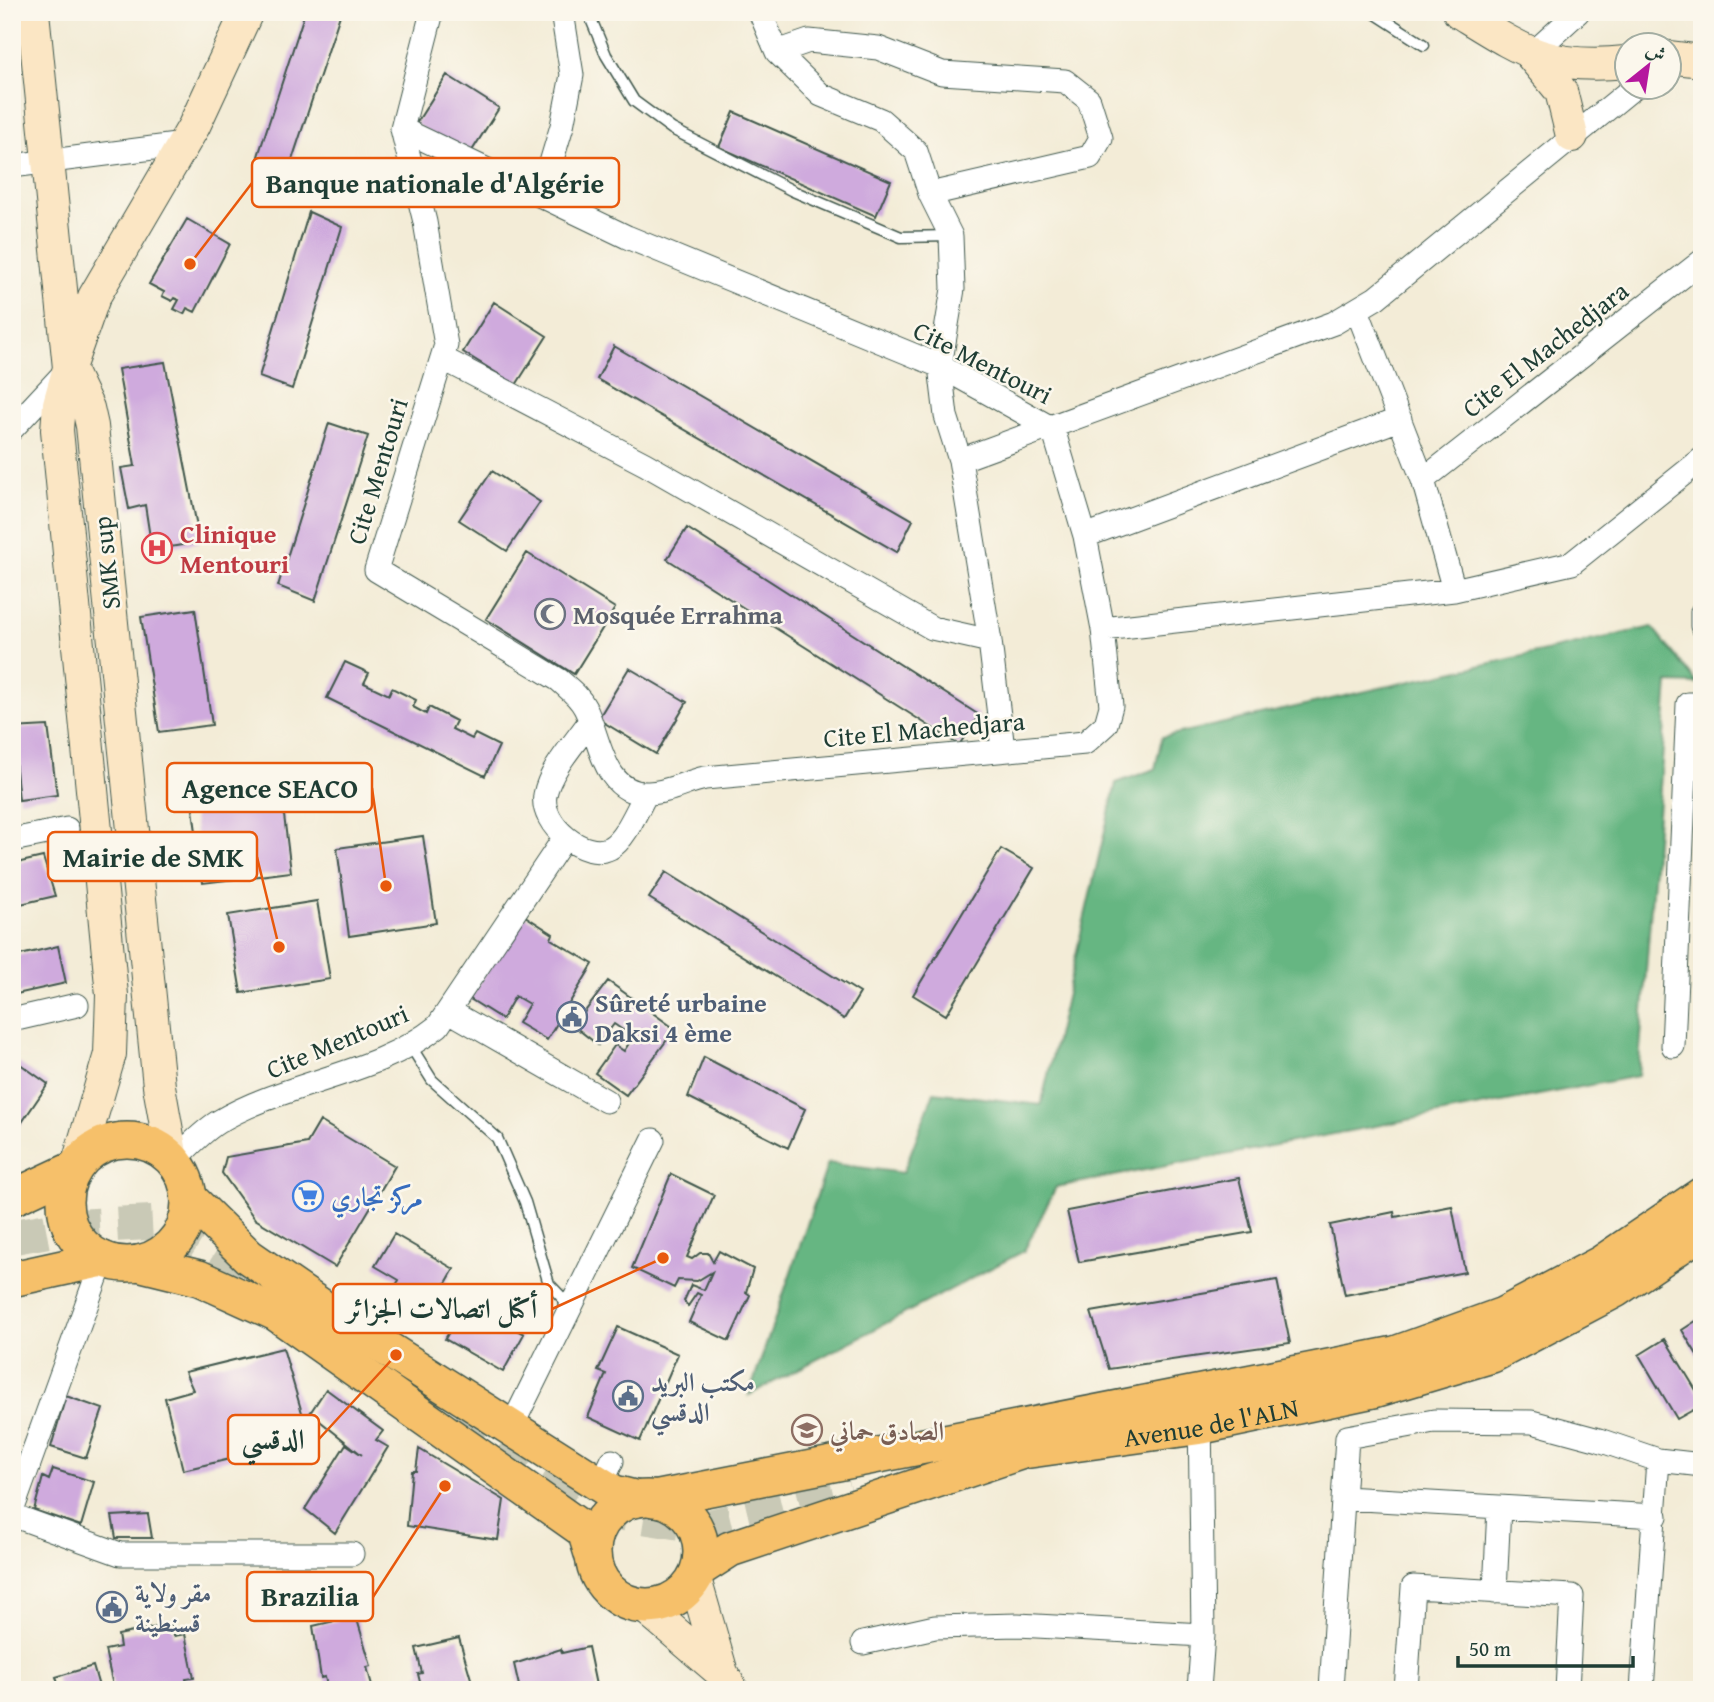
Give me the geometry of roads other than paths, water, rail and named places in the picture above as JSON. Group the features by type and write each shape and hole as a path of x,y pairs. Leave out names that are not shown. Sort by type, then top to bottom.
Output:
{"main road":[{"path":"33,12 69,368"},
{"path":"103,1259 88,1250 68,1220 66,1194 101,1091 110,1054 113,1024 57,430 59,404 94,297 184,144 247,12"},
{"path":"1459,12 1531,55 1575,65 1612,63"},
{"path":"1531,55 1561,91 1573,136"},
{"name":"SMK sup","path":"69,368 88,408 92,426 159,1086 173,1160"},
{"path":"12,1198 76,1166 102,1144 132,1140 160,1149 173,1160 187,1185 187,1216 170,1247 155,1257 138,1263"},
{"path":"593,1557 601,1525 611,1512 646,1499 1236,1400 1395,1354 1503,1315 1602,1263 1702,1195"},
{"path":"189,1198 249,1257 510,1428 607,1473 614,1493 646,1499 682,1511 693,1523 702,1553 697,1574 688,1588 670,1602 645,1607"},
{"name":"Avenue de l'ALN","path":"697,1574 730,1549 1023,1451 1201,1415 1236,1400 1374,1390 1492,1355 1615,1290 1702,1231"},
{"path":"12,1279 103,1259 138,1263 199,1278 276,1313 585,1531 600,1578 608,1590 619,1598 645,1607 727,1681"},
{"path":"862,1491 1020,1438 1201,1415"},
{"path":"697,1574 727,1681"}],"street":[{"name":"Cite Mentouri","path":"432,12 402,129 425,222 446,345 376,570 559,680 574,693 590,721 610,774 622,786 646,794"},
{"path":"541,196 562,126 572,75 562,12"},
{"path":"760,12 777,52 821,95 881,120 916,151 930,194 951,236 953,289 940,366 946,416 960,460 990,641 1003,750"},
{"path":"1531,55 1578,12"},
{"path":"777,52 808,41 878,48 942,73 1065,81 1089,100 1101,138 1090,157 930,194"},
{"path":"960,460 1309,334 1357,310 1616,102"},
{"name":"Cite Mentouri","path":"402,129 627,237 940,366 1052,429"},
{"path":"12,166 184,144"},
{"name":"Cite El Machedjara","path":"1423,480 1702,261"},
{"path":"1357,310 1423,480 1454,590"},
{"path":"442,358 645,464 932,628 990,641"},
{"path":"12,429 69,368"},
{"path":"1085,536 1400,419"},
{"name":"Cite El Machedjara","path":"646,794 705,779 1085,743 1100,732 1111,706 1103,629 1085,536 1052,429"},
{"path":"1103,629 1454,590 1572,563 1702,459"},
{"path":"1702,612 1702,626"},
{"path":"1673,1046 1688,704 1702,704"},
{"path":"590,721 546,792 549,821 565,837 596,850 610,848 620,838 646,794"},
{"path":"12,840 67,829"},
{"name":"Cite Mentouri","path":"173,1160 201,1135 232,1115 411,1045 438,1026 565,837"},
{"path":"12,1020 77,1005"},
{"path":"449,1011 606,1101"},
{"path":"510,1428 653,1140"},
{"path":"103,1259 12,1513 120,1554 352,1554"},
{"path":"1199,1690 1203,1635 1201,1415"},
{"path":"1331,1690 1347,1437 1434,1421 1532,1422 1599,1440 1658,1460 1702,1465"},
{"path":"1643,1690 1658,1460"},
{"path":"1344,1498 1656,1516"},
{"path":"1495,1592 1499,1507"},
{"path":"1406,1690 1413,1587 1573,1596 1567,1690"},
{"path":"863,1643 935,1627 1018,1625 1203,1635"}],"lane":[{"path":"588,12 606,55 634,101 672,129 793,191 901,237 951,236"},
{"path":"1373,12 1423,45"},
{"path":"411,1045 432,1080 497,1138 526,1202 549,1284 570,1306"}],"tunnel":[{"path":"12,1237 67,1227 159,1222 196,1241 266,1286"},
{"path":"367,1358 567,1487"},
{"path":"550,1472 615,1512 708,1527 852,1493"}],"place":[{"name":"Banque nationale d'Algérie","path":"190,264"},
{"name":"Clinique Mentouri","path":"157,548"},
{"name":"Mosquée Errahma","path":"550,614"},
{"name":"Agence SEACO","path":"386,886"},
{"name":"Mairie de SMK","path":"279,947"},
{"name":"Sûreté urbaine Daksi 4 ème","path":"572,1017"},
{"name":"مركز تجاري","path":"308,1196"},
{"name":"أكتل اتصالات الجزائر","path":"663,1258"},
{"name":"الدقسي","path":"396,1355"},
{"name":"مكتب البريد الدقسي","path":"628,1396"},
{"name":"الصادق حماني","path":"807,1430"},
{"name":"Brazilia","path":"445,1486"},
{"name":"مقر ولاية قسنطينة","path":"112,1607"}]}
